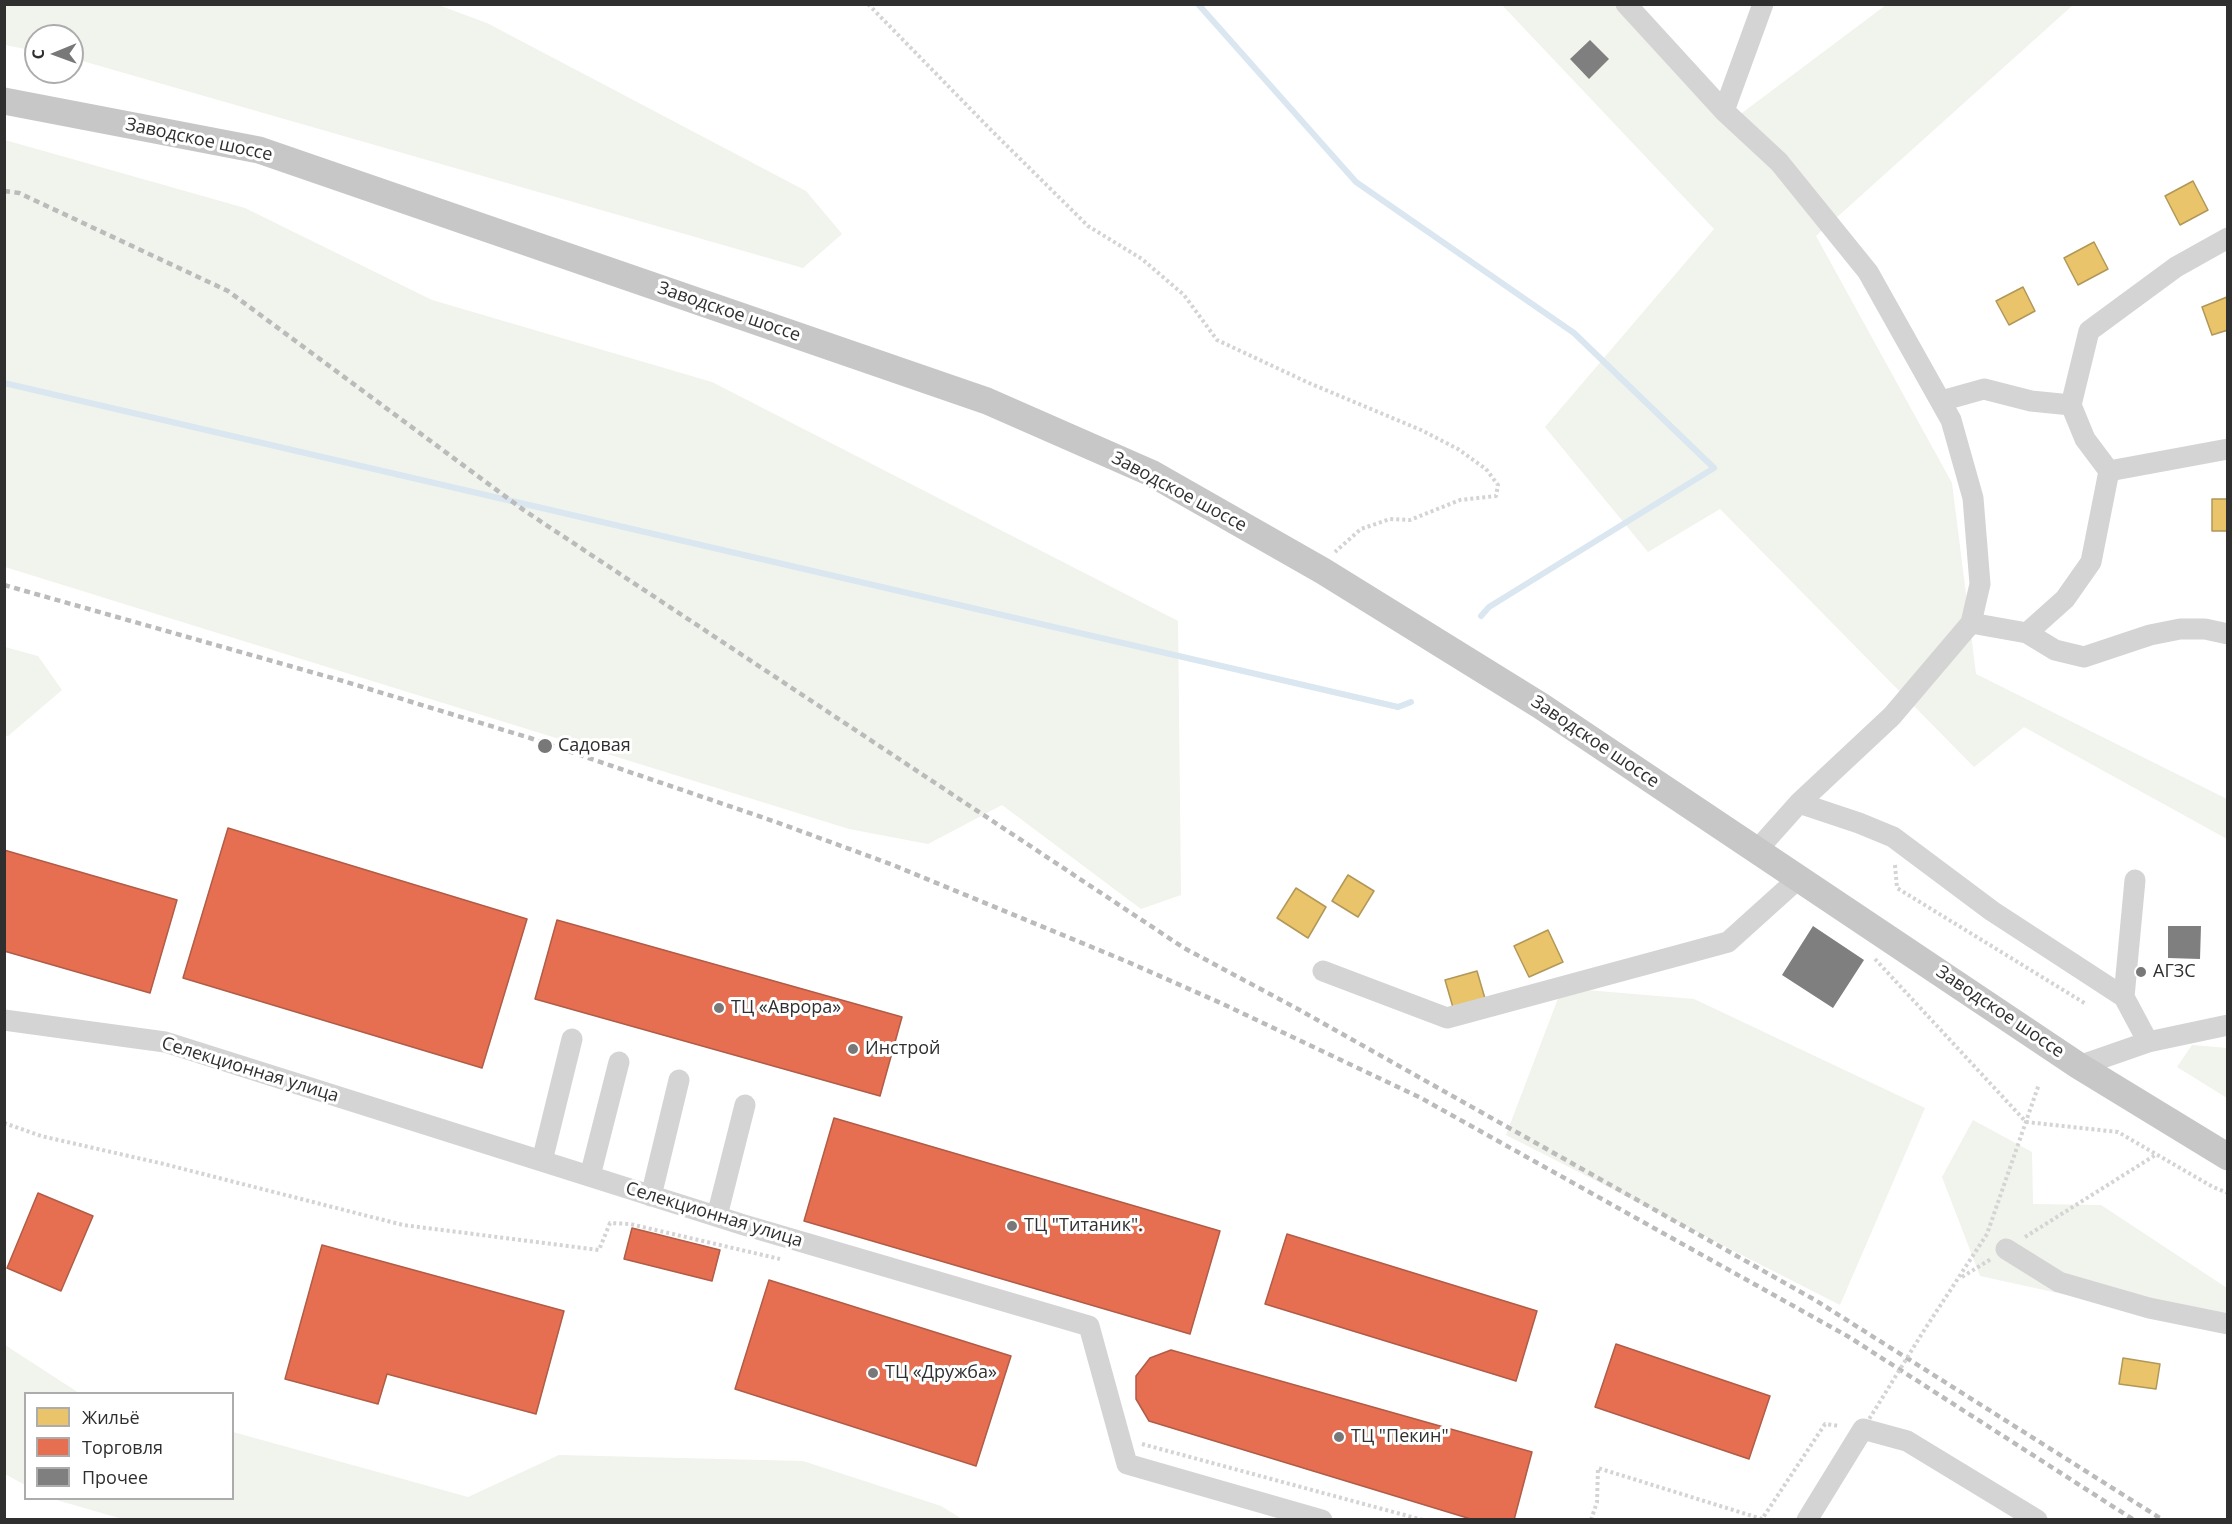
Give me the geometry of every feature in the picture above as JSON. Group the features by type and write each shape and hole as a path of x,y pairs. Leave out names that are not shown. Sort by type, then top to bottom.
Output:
{"main road":[{"name":"Заводское шоссе","path":"4,101 259,150 987,401 1151,473 1323,571 1541,706 2079,1065 2228,1157"}],"street":[{"path":"1626,4 1724,111 1779,162 1868,272 1951,420 1973,498 1980,584 1971,623 1892,716 1799,803 1757,850"},
{"path":"1724,111 1763,4"},
{"path":"2027,633 2065,599 2091,562 2109,471 2085,439 2072,405 2089,331 2176,267 2228,238"},
{"path":"1941,401 1984,389 2031,401 2072,405"},
{"path":"2109,471 2228,449"},
{"path":"1971,623 2027,633 2055,650 2084,657 2150,635 2180,629 2205,629 2228,634"},
{"path":"1799,803 1893,837 1992,910 2124,997 2148,1042"},
{"path":"1323,971 1447,1018 1728,942 1798,878"},
{"path":"2124,997 2134,880"},
{"name":"Селекционная улица","path":"4,1020 165,1042 651,1196 1089,1326 1127,1464 1322,1520"},
{"path":"2079,1065 2148,1042 2228,1025"},
{"path":"542,1161 572,1040"},
{"path":"590,1176 619,1062"},
{"path":"651,1196 679,1080"},
{"path":"717,1216 745,1105"},
{"path":"2007,1249 2059,1282 2149,1308 2228,1324"},
{"path":"1807,1520 1854,1428 1907,1441 2037,1520"}],"path":[{"path":"868,4 1088,226 1142,259 1184,295 1217,340 1439,440 1486,468 1498,485 1496,496 1460,500 1410,520 1390,519 1361,529 1336,551 1323,571"},
{"path":"1893,837 1897,888 2086,1004"},
{"path":"1872,956 2026,1122 2118,1132 2228,1193"},
{"path":"1590,1520 1597,1502 1598,1468 1762,1519 1825,1424 1854,1428 1959,1279 1987,1234 2039,1084"},
{"path":"4,1123 41,1136 176,1167 403,1225 599,1250 610,1223 630,1224 769,1258 780,1259 783,1253"},
{"path":"1959,1279 2157,1154"},
{"path":"1120,1438 1423,1520"}],"shaded area":[{"path":"4,5 438,5 487,23 806,191 842,234 803,268 84,61 84,24 24,24 24,49 5,45"},
{"path":"1502,5 1622,5 1730,122 1886,5 2073,5 1816,236 1952,483 1976,674 2227,799 2227,839 2024,727 1974,767 1720,509 1648,552 1545,427 1714,229"},
{"path":"5,140 245,208 432,300 712,382 1178,621 1181,895 1141,909 1002,805 928,844 849,829 5,567"},
{"path":"5,647 38,656 62,690 8,736 4,735"},
{"path":"1562,988 1694,999 1925,1108 1840,1305 1506,1135"},
{"path":"2192,1045 2227,1048 2227,1098 2177,1067"},
{"path":"1973,1120 2032,1152 2033,1204 2101,1205 2227,1288 2227,1330 1980,1276 1942,1177"},
{"path":"5,1345 77,1392 24,1392 24,1484 5,1474"},
{"path":"234,1432 468,1497 559,1455 803,1461 941,1506 962,1519 126,1520 56,1500 234,1500"}],"building: Жильё":[{"path":"2193,181 2208,210 2180,225 2165,196"},
{"path":"2094,242 2108,269 2078,285 2064,258"},
{"path":"2023,287 2035,311 2009,325 1996,301"},
{"path":"2227,297 2228,330 2212,335 2202,307"},
{"path":"2212,499 2228,499 2228,531 2212,531"},
{"path":"1348,875 1374,891 1358,917 1332,901"},
{"path":"1296,888 1326,907 1308,938 1277,918"},
{"path":"1548,930 1563,962 1529,977 1514,946"},
{"path":"1477,971 1486,1002 1454,1011 1445,980"},
{"path":"2123,1358 2160,1364 2156,1389 2119,1384"}],"building: Торговля":[{"path":"228,828 527,919 482,1068 183,978"},
{"path":"4,850 177,900 150,993 4,951"},
{"name":"ТЦ «Аврора»","path":"557,920 902,1017 880,1096 535,999"},
{"name":"ТЦ \"Титаник\".","path":"834,1118 1220,1231 1190,1334 804,1221"},
{"path":"38,1193 93,1216 61,1291 7,1268"},
{"path":"632,1228 720,1250 712,1281 624,1259"},
{"path":"1287,1234 1537,1311 1516,1381 1265,1304"},
{"path":"322,1245 564,1311 536,1414 387,1374 378,1404 285,1379"},
{"name":"ТЦ «Дружба»","path":"769,1280 1011,1356 976,1466 735,1389"},
{"path":"1616,1344 1770,1396 1749,1459 1595,1407"},
{"name":"ТЦ \"Пекин\"","path":"1171,1350 1532,1452 1514,1520 1474,1520 1149,1421 1136,1399 1136,1376 1150,1358"}],"building: Прочее":[{"path":"1590,40 1609,59 1589,79 1570,59"},
{"path":"1813,926 1864,960 1833,1008 1782,975"},
{"path":"2168,926 2201,926 2200,959 2168,958"}],"waterway":[{"path":"1198,4 1356,182 1574,333 1714,468 1489,607 1481,616"},
{"path":"4,383 1398,707 1411,702"}],"railway":[{"path":"4,191 19,193 228,291 525,511 1184,948 1296,1008 1815,1300 2163,1520"},
{"path":"4,585 343,681 530,738 776,822 893,865 1128,962 1223,1004 1421,1098 1849,1337 2134,1520"}],"place":[{"name":"Садовая","path":"545,746"},
{"name":"АГЗС","path":"2141,972"},
{"name":"ТЦ «Аврора»","path":"719,1008"},
{"name":"Инстрой","path":"853,1049"},
{"name":"ТЦ \"Титаник\".","path":"1012,1226"},
{"name":"ТЦ «Дружба»","path":"873,1373"},
{"name":"ТЦ \"Пекин\"","path":"1339,1437"}]}
